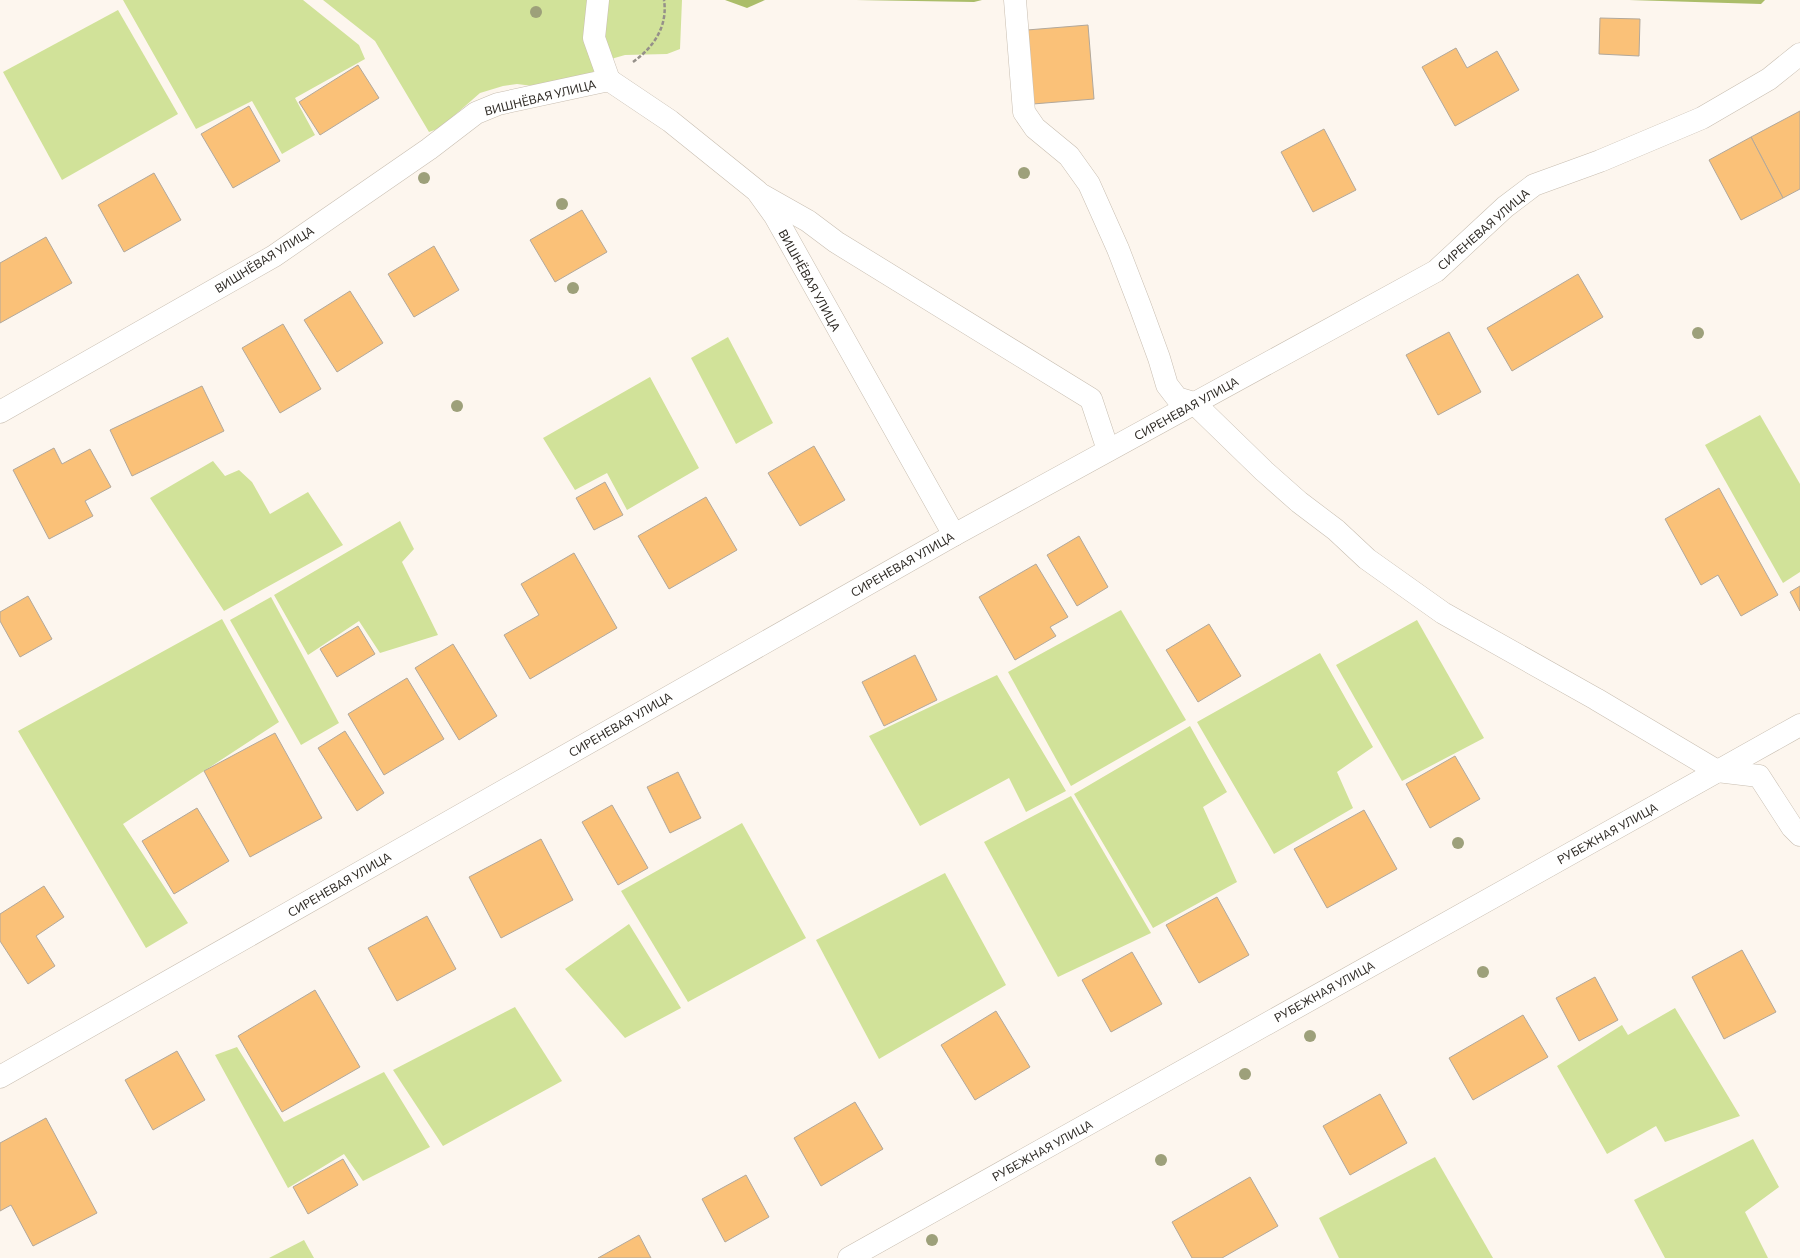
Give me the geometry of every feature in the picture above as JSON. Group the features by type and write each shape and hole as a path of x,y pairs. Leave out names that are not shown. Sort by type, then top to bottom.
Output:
{"street":[{"path":"598,0 594,38 609,80"},
{"path":"1015,0 1024,112 1035,128 1069,156 1089,184 1118,249 1159,358 1167,385 1177,398 1194,403 1264,471 1336,530 1367,559 1414,594 1443,613 1596,699 1717,771 1759,776 1792,827 1800,835"},
{"name":"СИРЕНЕВАЯ УЛИЦА","path":"0,1077 954,535 1436,271 1505,206 1534,185 1600,161 1702,118 1769,79 1800,54"},
{"name":"ВИШНЁВАЯ УЛИЦА","path":"0,412 274,256 429,149 476,113 498,104 609,80 670,121 756,191 774,216 954,535"},
{"path":"756,191 808,221 836,242 1091,399 1108,450"},
{"name":"РУБЕЖНАЯ УЛИЦА","path":"849,1258 1800,725"}],"path":[{"path":"609,80 640,57 661,33 665,9 664,0"}],"green space":[{"path":"123,0 303,0 359,45 365,59 295,98 315,135 282,154 252,101 196,129"},
{"path":"323,0 682,0 680,49 667,54 625,55 611,59 586,77 541,87 517,84 503,86 480,93 440,128 429,132 375,41"},
{"path":"725,0 765,0 747,8"},
{"path":"856,0 982,0 974,2"},
{"path":"1629,0 1765,0 1761,4"},
{"path":"118,10 178,114 62,180 3,72"},
{"path":"728,337 773,423 736,444 691,358"},
{"path":"650,377 699,468 627,510 607,473 575,490 543,438"},
{"path":"1760,415 1800,484 1800,572 1783,583 1705,445"},
{"path":"213,461 225,476 239,470 252,482 270,514 308,492 343,545 224,611 150,498"},
{"path":"400,521 414,549 402,562 438,635 380,653 359,621 308,655 274,595"},
{"path":"271,597 339,723 301,745 230,620"},
{"path":"1121,610 1186,720 1071,786 1008,672"},
{"path":"222,619 279,722 123,824 188,923 146,948 18,731"},
{"path":"1417,620 1484,738 1402,781 1336,665"},
{"path":"1320,653 1373,747 1337,772 1353,808 1274,854 1197,722"},
{"path":"997,675 1066,791 1026,812 1009,778 920,826 869,736"},
{"path":"1190,726 1227,792 1203,807 1237,882 1153,928 1074,794"},
{"path":"1071,796 1151,933 1058,977 984,842"},
{"path":"742,823 806,938 688,1002 621,891"},
{"path":"945,873 1006,985 879,1059 816,940"},
{"path":"629,924 681,1008 625,1038 565,969"},
{"path":"515,1007 562,1081 443,1146 393,1070"},
{"path":"1675,1008 1740,1116 1665,1142 1656,1126 1607,1154 1557,1066 1622,1025 1628,1035"},
{"path":"237,1047 284,1122 384,1072 430,1147 363,1181 344,1154 288,1188 215,1055"},
{"path":"1753,1139 1779,1187 1745,1212 1768,1258 1665,1258 1634,1200"},
{"path":"1435,1157 1493,1258 1339,1258 1319,1218"},
{"path":"304,1240 314,1258 269,1258"}],"building":[{"path":"1600,18 1640,19 1639,56 1599,54"},
{"path":"1088,25 1094,99 1033,104 1027,30"},
{"path":"1456,48 1467,68 1497,51 1519,90 1455,126 1422,67"},
{"path":"358,65 379,98 320,135 299,102"},
{"path":"249,106 280,161 233,188 201,134"},
{"path":"1800,111 1800,189 1783,198 1751,137"},
{"path":"1324,129 1356,190 1313,212 1281,152"},
{"path":"1751,137 1783,198 1741,220 1709,160"},
{"path":"154,173 181,220 124,252 98,205"},
{"path":"582,210 607,252 555,282 530,240"},
{"path":"46,237 72,283 0,323 0,263"},
{"path":"434,246 459,290 414,317 388,274"},
{"path":"1578,274 1603,317 1512,371 1487,328"},
{"path":"350,291 383,343 337,372 304,320"},
{"path":"283,324 321,389 280,413 242,348"},
{"path":"1449,332 1481,392 1438,415 1406,355"},
{"path":"202,386 224,431 132,476 110,430"},
{"path":"814,446 845,500 800,526 768,473"},
{"path":"54,448 62,464 90,449 111,487 85,501 93,516 49,539 13,470"},
{"path":"605,482 623,515 594,530 576,498"},
{"path":"1719,488 1778,595 1741,616 1718,575 1701,585 1665,519"},
{"path":"706,497 737,550 669,589 638,536"},
{"path":"1079,536 1108,587 1077,606 1047,555"},
{"path":"574,553 617,628 530,679 504,635 539,615 521,584"},
{"path":"1036,564 1068,617 1050,627 1056,636 1015,660 979,597"},
{"path":"1800,586 1800,611 1790,592"},
{"path":"28,596 52,639 20,657 0,621 0,612"},
{"path":"1209,624 1241,676 1198,702 1166,650"},
{"path":"358,626 375,654 337,677 320,649"},
{"path":"453,644 497,716 459,740 415,668"},
{"path":"915,655 937,700 884,726 862,682"},
{"path":"407,678 444,739 384,775 348,714"},
{"path":"345,731 384,793 357,811 318,748"},
{"path":"275,733 322,818 250,857 204,771"},
{"path":"1455,756 1480,799 1430,828 1406,784"},
{"path":"678,772 701,818 670,833 647,787"},
{"path":"612,805 648,868 618,885 582,822"},
{"path":"197,808 229,861 174,894 142,841"},
{"path":"1364,810 1397,869 1327,908 1294,849"},
{"path":"541,839 573,900 501,938 469,877"},
{"path":"44,886 64,917 36,936 55,966 28,984 0,941 0,914"},
{"path":"1217,897 1249,955 1199,983 1166,925"},
{"path":"427,916 456,969 397,1001 368,948"},
{"path":"1742,950 1776,1012 1724,1039 1692,977"},
{"path":"1132,952 1162,1004 1111,1032 1082,980"},
{"path":"1595,977 1618,1020 1579,1041 1556,998"},
{"path":"315,990 360,1067 282,1112 238,1036"},
{"path":"996,1011 1030,1067 975,1100 941,1045"},
{"path":"1523,1015 1548,1057 1473,1100 1449,1058"},
{"path":"177,1051 205,1100 153,1130 125,1080"},
{"path":"1380,1094 1407,1143 1350,1175 1323,1126"},
{"path":"855,1102 883,1149 821,1186 794,1138"},
{"path":"46,1118 97,1213 33,1246 11,1205 0,1211 0,1143"},
{"path":"343,1159 358,1185 308,1214 293,1187"},
{"path":"746,1175 769,1217 725,1242 702,1199"},
{"path":"1250,1177 1278,1226 1222,1258 1192,1258 1172,1222"},
{"path":"639,1235 651,1258 598,1258"}]}
